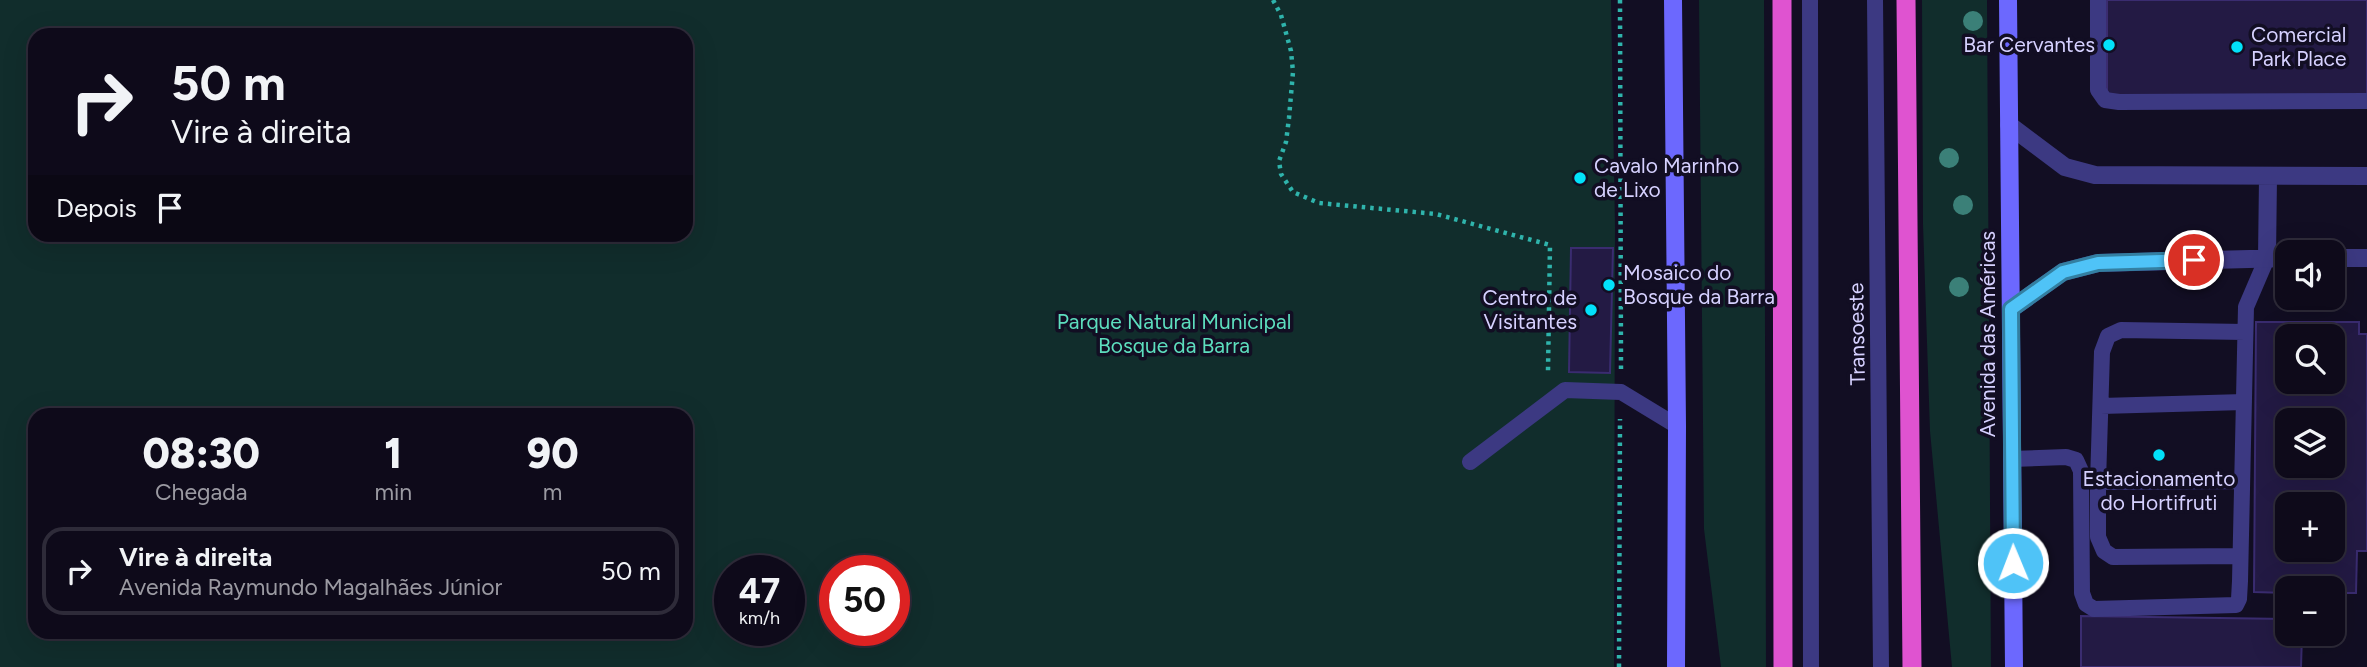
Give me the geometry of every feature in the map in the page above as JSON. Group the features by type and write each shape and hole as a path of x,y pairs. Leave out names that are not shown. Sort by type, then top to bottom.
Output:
{"highway":[{"path":"1782,0 1783,667"},
{"path":"1906,0 1912,667"},
{"path":"1911,584 1924,610 1925,667"}],"main road":[{"path":"1673,0 1676,667"},
{"name":"Avenida das Américas","path":"2008,0 2014,667"}],"street":[{"path":"2009,125 2065,167 2095,175 2367,176"},
{"path":"2267,258 2268,177"},
{"path":"2011,309 2063,272 2098,263 2275,258"},
{"path":"2345,258 2367,258"}],"lane":[{"path":"1810,0 1811,667"},
{"name":"Transoeste","path":"1875,0 1881,667"},
{"path":"2098,0 2098,90 2105,100 2367,101"},
{"path":"2011,459 2066,457 2076,460 2081,471 2082,593 2085,604 2094,609 2236,605 2239,599 2246,307 2267,258"},
{"path":"2240,556 2113,557 2104,551 2098,537 2098,482 2102,352 2108,336 2121,330 2245,332"},
{"path":"1470,462 1565,390 1620,392 1677,426"},
{"path":"2101,407 2244,402"},
{"path":"2098,482 2242,481"}],"path":[{"path":"1273,0 1281,15 1291,51 1293,72 1286,142 1279,160 1281,174 1293,192 1319,203 1436,214 1550,245 1548,403"},
{"path":"1619,667 1620,0"}],"green space":[{"name":"Parque Natural Municipal Bosque da Barra","path":"0,0 1611,0 1615,227 1614,667 0,667"},
{"path":"1699,0 1764,0 1766,667 1721,667 1704,529"},
{"path":"1922,0 1987,0 1991,667 1952,667 1930,431 1923,224"}],"building":[{"name":"Comercial Park Place","path":"2107,0 2367,0 2367,95 2107,97"},
{"name":"Centro de Visitantes","path":"1571,248 1613,248 1610,373 1569,372"},
{"path":"2256,322 2359,322 2359,334 2367,334 2367,551 2357,551 2356,593 2345,593 2345,576 2275,576 2275,593 2254,592"},
{"path":"2081,616 2275,619 2275,646 2302,646 2301,667 2081,667"}],"place":[{"name":"Bar Cervantes","path":"2109,45"},
{"name":"Comercial Park Place","path":"2237,47"},
{"name":"Cavalo Marinho de Lixo","path":"1580,178"},
{"name":"Mosaico do Bosque da Barra","path":"1609,285"},
{"name":"Centro de Visitantes","path":"1591,310"},
{"name":"Estacionamento do Hortifruti","path":"2159,455"}],"route":[{"path":"2013,563 2011,309 2063,272 2098,263 2194,260"}]}
